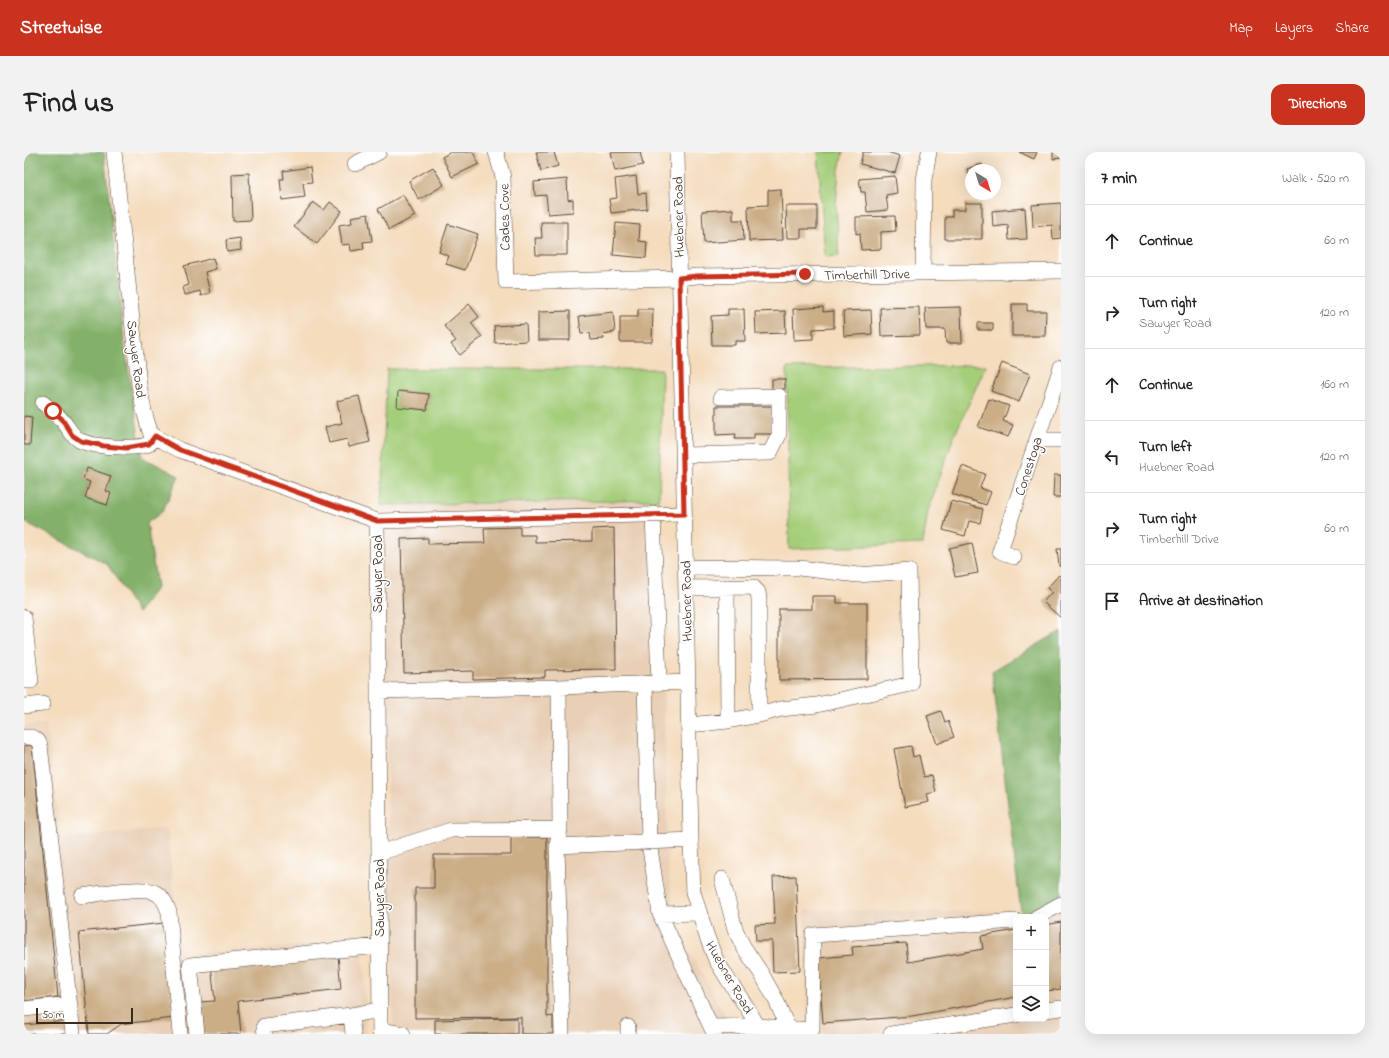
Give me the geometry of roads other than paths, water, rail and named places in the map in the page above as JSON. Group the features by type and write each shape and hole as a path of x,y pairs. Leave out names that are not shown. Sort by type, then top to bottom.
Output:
{"street":[{"name":"Sawyer Road","path":"114,152 139,385 151,435 180,450 377,521 380,1032"},
{"path":"355,164 379,152"},
{"name":"Cades Cove","path":"496,152 503,177 506,282"},
{"name":"Huebner Road","path":"677,152 693,892 716,960 748,1008 760,1030"},
{"path":"922,273 924,180 929,152"},
{"name":"Timberhill Drive","path":"506,282 679,278 697,276 1061,271"},
{"name":"Conestoga","path":"1014,557 1000,551 1061,367"},
{"path":"683,456 770,453 779,435 779,396 721,397"},
{"path":"43,403 62,419 72,435 81,441 104,446 126,448 149,444 155,436"},
{"path":"1037,440 1061,440"},
{"path":"653,514 649,842 660,914 713,1030 760,1030 788,1028 812,1032 813,935 1013,921"},
{"path":"377,521 684,514"},
{"path":"686,567 799,568 858,575 909,571 911,684 817,705 781,709 760,715 728,721 689,725"},
{"path":"727,587 728,721"},
{"path":"686,588 753,587 758,592 760,715"},
{"path":"24,617 31,681 24,682"},
{"path":"378,690 688,682"},
{"path":"559,686 560,829 557,846 562,1034"},
{"path":"24,706 43,704"},
{"path":"24,737 34,737 38,740 40,745 73,1034"},
{"path":"379,853 451,830 560,829"},
{"path":"557,846 691,840"},
{"path":"722,879 735,929 743,946 761,973 776,1000 788,1028"},
{"path":"82,896 134,889 154,892 164,899 169,912 180,1034"},
{"path":"1043,914 1061,904"},
{"path":"660,914 699,913"},
{"path":"196,1034 190,965 379,946"},
{"path":"24,1009 70,1004"},
{"path":"1049,1010 1061,1008"},
{"path":"264,1034 264,1026 380,1010"},
{"path":"351,1015 353,1034"},
{"path":"891,1034 1013,1015"},
{"path":"380,1032 403,1034"}]}
